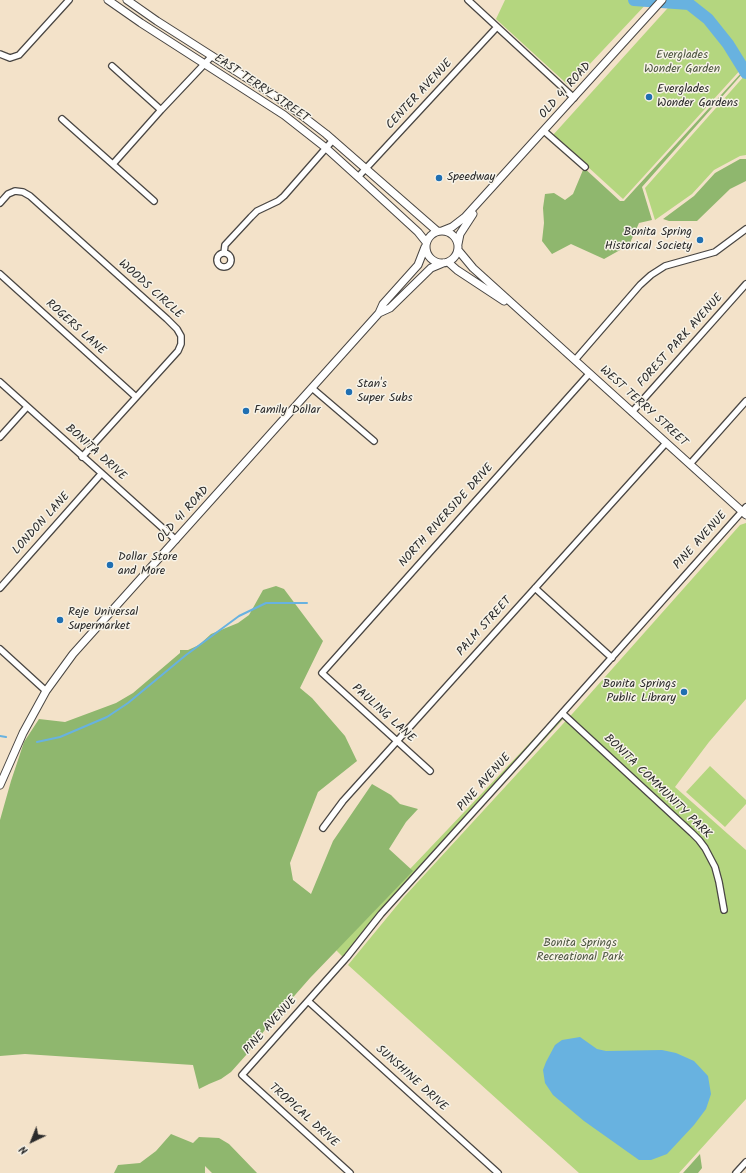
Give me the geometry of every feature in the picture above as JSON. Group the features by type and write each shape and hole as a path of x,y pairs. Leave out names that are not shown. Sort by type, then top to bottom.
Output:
{"street":[{"path":"0,54 10,58 19,55 69,0"},
{"name":"EAST TERRY STREET","path":"108,0 141,23 284,115 326,148 358,177 418,232 426,245"},
{"path":"127,0 157,21 278,98 332,140 440,231 452,235 458,247 453,259 446,262 433,261 429,257 426,245 428,237 440,231"},
{"path":"468,0 574,98"},
{"name":"OLD 41 ROAD","path":"440,231 452,227 465,217 662,0"},
{"name":"CENTER AVENUE","path":"358,177 497,27"},
{"path":"114,164 161,110 212,56"},
{"path":"112,66 161,110"},
{"path":"62,119 154,200"},
{"path":"544,131 585,167"},
{"path":"224,253 225,245 251,217 257,211 278,201 284,196 332,140"},
{"name":"WOODS CIRCLE","path":"0,203 8,194 15,191 23,192 30,196 177,329 181,336 181,344 178,351 82,457"},
{"name":"OLD 41 ROAD","path":"458,247 460,234 485,195"},
{"path":"575,360 651,274 665,266 715,252 746,229"},
{"name":"OLD 41 ROAD","path":"0,785 23,734 46,691 73,654 379,313 383,304 418,265 426,245"},
{"name":"WEST TERRY STREET","path":"458,247 473,268 666,443 745,511"},
{"name":"OLD 41 ROAD","path":"379,313 390,308 431,268 446,262"},
{"name":"WEST TERRY STREET","path":"446,262 525,315"},
{"name":"ROGERS LANE","path":"0,274 136,397"},
{"name":"FOREST PARK AVENUE","path":"632,412 746,284"},
{"name":"NORTH RIVERSIDE DRIVE","path":"322,673 589,374"},
{"name":"BONITA DRIVE","path":"0,382 176,540"},
{"path":"312,388 374,441"},
{"path":"690,464 746,401"},
{"path":"0,437 27,407"},
{"name":"PALM STREET","path":"323,828 343,801 666,443"},
{"name":"LONDON LANE","path":"0,588 101,474"},
{"name":"PINE AVENUE","path":"242,1075 347,957 381,914 745,511"},
{"path":"535,588 612,658"},
{"path":"0,649 46,691"},
{"name":"PAULING LANE","path":"322,673 430,771"},
{"name":"BONITA COMMUNITY PARK","path":"562,713 699,840 715,867 724,910"},
{"name":"SUNSHINE DRIVE","path":"308,1001 498,1173"},
{"name":"TROPICAL DRIVE","path":"242,1075 350,1173"},
{"path":"736,1173 746,1162"}],"green space":[{"path":"505,0 650,0 572,83 567,84 496,19"},
{"name":"Everglades Wonder Garden","path":"675,0 746,0 746,63 741,64 743,67 623,199 553,135"},
{"path":"742,72 743,73 642,187 652,220 639,223 629,245 604,259 571,244 552,254 542,241 545,194 554,193 565,200 573,194 583,170 582,166 620,201 624,201"},
{"path":"746,74 746,155 740,156 714,170 692,194 655,220 645,188"},
{"path":"740,159 746,159 746,181 730,189 697,221 669,221 663,219 694,196 715,173"},
{"name":"Bonita Springs Recreational Park","path":"746,523 746,699 709,742 675,787 746,850 746,1099 679,1173 579,1173 348,965 404,897 573,713 740,525"},
{"path":"276,586 284,589 323,641 300,688 312,698 345,736 357,761 318,792 290,863 293,880 311,894 333,841 372,784 391,795 400,804 418,809 406,822 389,849 413,871 310,978 267,1027 247,1054 231,1072 221,1079 199,1089 193,1065 25,1054 0,1056 0,820 24,742 39,719 65,722 116,703 133,693 180,653 180,650 188,650 199,645 211,634 238,623 249,615 263,590"},
{"path":"562,709 568,714 401,895 347,961 336,950 412,871 410,869"},
{"path":"710,766 746,800 746,804 725,827 686,792"},
{"path":"171,1134 193,1143 199,1137 219,1138 229,1144 257,1173 212,1173 205,1166 205,1173 114,1173 118,1165 140,1163 156,1151"},
{"path":"700,1154 702,1168 698,1173 683,1173"}],"water":[{"path":"580,1037 597,1049 606,1051 662,1050 676,1053 694,1061 708,1076 711,1094 706,1109 694,1125 667,1154 651,1160 639,1160 584,1121 553,1095 545,1083 543,1070 546,1062 555,1045 562,1040"}],"waterway":[{"path":"634,0 689,4 708,19 728,44 746,73"},
{"path":"37,742 60,737 107,717 128,703 186,655 239,616 266,603 307,603"},
{"path":"0,736 6,737"}],"place":[{"name":"Everglades Wonder Gardens","path":"649,97"},
{"name":"Speedway","path":"439,178"},
{"name":"Bonita Spring Historical Society","path":"700,240"},
{"name":"Stan's Super Subs","path":"349,392"},
{"name":"Family Dollar","path":"246,411"},
{"name":"Dollar Store and More","path":"110,565"},
{"name":"Reje Universal Supermarket","path":"60,620"},
{"name":"Bonita Springs Public Library","path":"684,692"}]}
